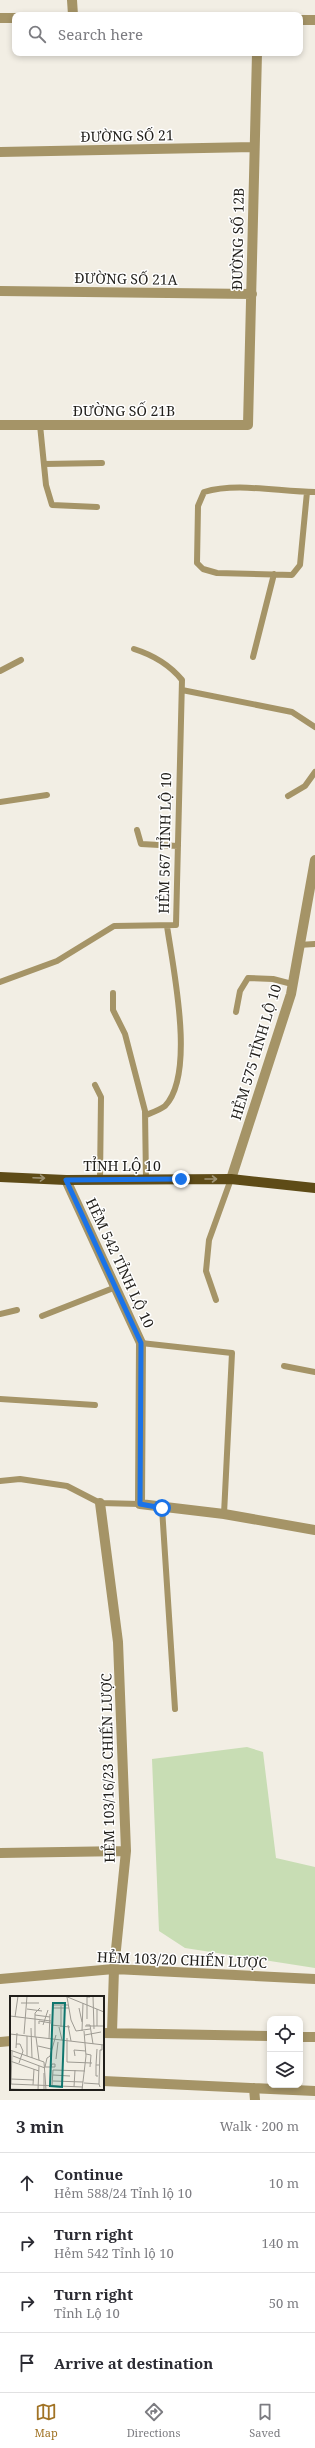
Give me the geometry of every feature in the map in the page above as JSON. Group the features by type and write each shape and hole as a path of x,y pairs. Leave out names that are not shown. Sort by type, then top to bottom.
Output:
{"main road":[{"name":"TỈNH LỘ 10","path":"0,1177 66,1180 230,1179 315,1188"}],"street":[{"path":"72,0 73,12"},
{"path":"0,18 12,18"},
{"path":"303,20 315,20"},
{"name":"ĐƯỜNG SỐ 12B","path":"248,425 257,56"},
{"name":"ĐƯỜNG SỐ 21","path":"0,152 254,147"},
{"name":"ĐƯỜNG SỐ 21A","path":"0,291 252,294"},
{"name":"ĐƯỜNG SỐ 21B","path":"0,424 248,425"},
{"name":"HẺM 575 TỈNH LỘ 10","path":"230,1179 292,984 298,945 315,860"},
{"name":"HẺM 542 TỈNH LỘ 10","path":"66,1180 141,1343 140,1504"},
{"name":"HẺM 103/16/23 CHIẾN LƯỢC","path":"100,1503 118,1642 126,1851 107,2033"},
{"path":"140,1504 162,1508 224,1514 315,1530"},
{"path":"0,1853 126,1851"},
{"name":"HẺM 103/20 CHIẾN LƯỢC","path":"0,1979 114,1969 315,1979"},
{"path":"107,2033 267,2036"},
{"path":"303,2037 315,2037"},
{"path":"104,2081 315,2091"},
{"path":"254,2088 255,2100"}],"lane":[{"path":"40,425 46,485 52,505 97,507"},
{"path":"44,464 102,463"},
{"path":"307,492 300,565 292,575 217,573 203,569 197,563 198,506 204,492 212,490 259,489 315,492"},
{"path":"253,657 274,574"},
{"path":"134,649 147,653 171,667 182,680 182,690 292,712 315,727"},
{"path":"0,671 21,660"},
{"name":"HẺM 567 TỈNH LỘ 10","path":"146,1115 164,1107 172,1096 177,1078 181,1027 167,926 176,925 178,764 182,690"},
{"path":"288,796 305,786 315,772"},
{"path":"0,802 48,795"},
{"path":"137,830 141,844 178,846"},
{"path":"0,982 57,961 114,926 167,926"},
{"path":"298,945 315,944"},
{"path":"236,1012 240,991 248,978 273,979 292,984"},
{"path":"113,993 113,1010 127,1041 146,1115 146,1180"},
{"path":"95,1085 101,1097 100,1180"},
{"path":"216,1300 206,1271 209,1240 230,1179"},
{"path":"42,1316 116,1287"},
{"path":"0,1314 17,1310"},
{"path":"141,1343 232,1353 224,1514"},
{"path":"284,1366 315,1372"},
{"path":"0,1399 95,1405"},
{"path":"0,1481 20,1479 67,1486 100,1503 140,1504"},
{"path":"162,1508 175,1709"}],"green space":[{"path":"247,1747 263,1752 276,1858 315,1867 315,1968 185,1948 159,1931 152,1759"}],"route":[{"path":"162,1508 140,1504 139,1371 141,1343 66,1180 181,1179"}]}
